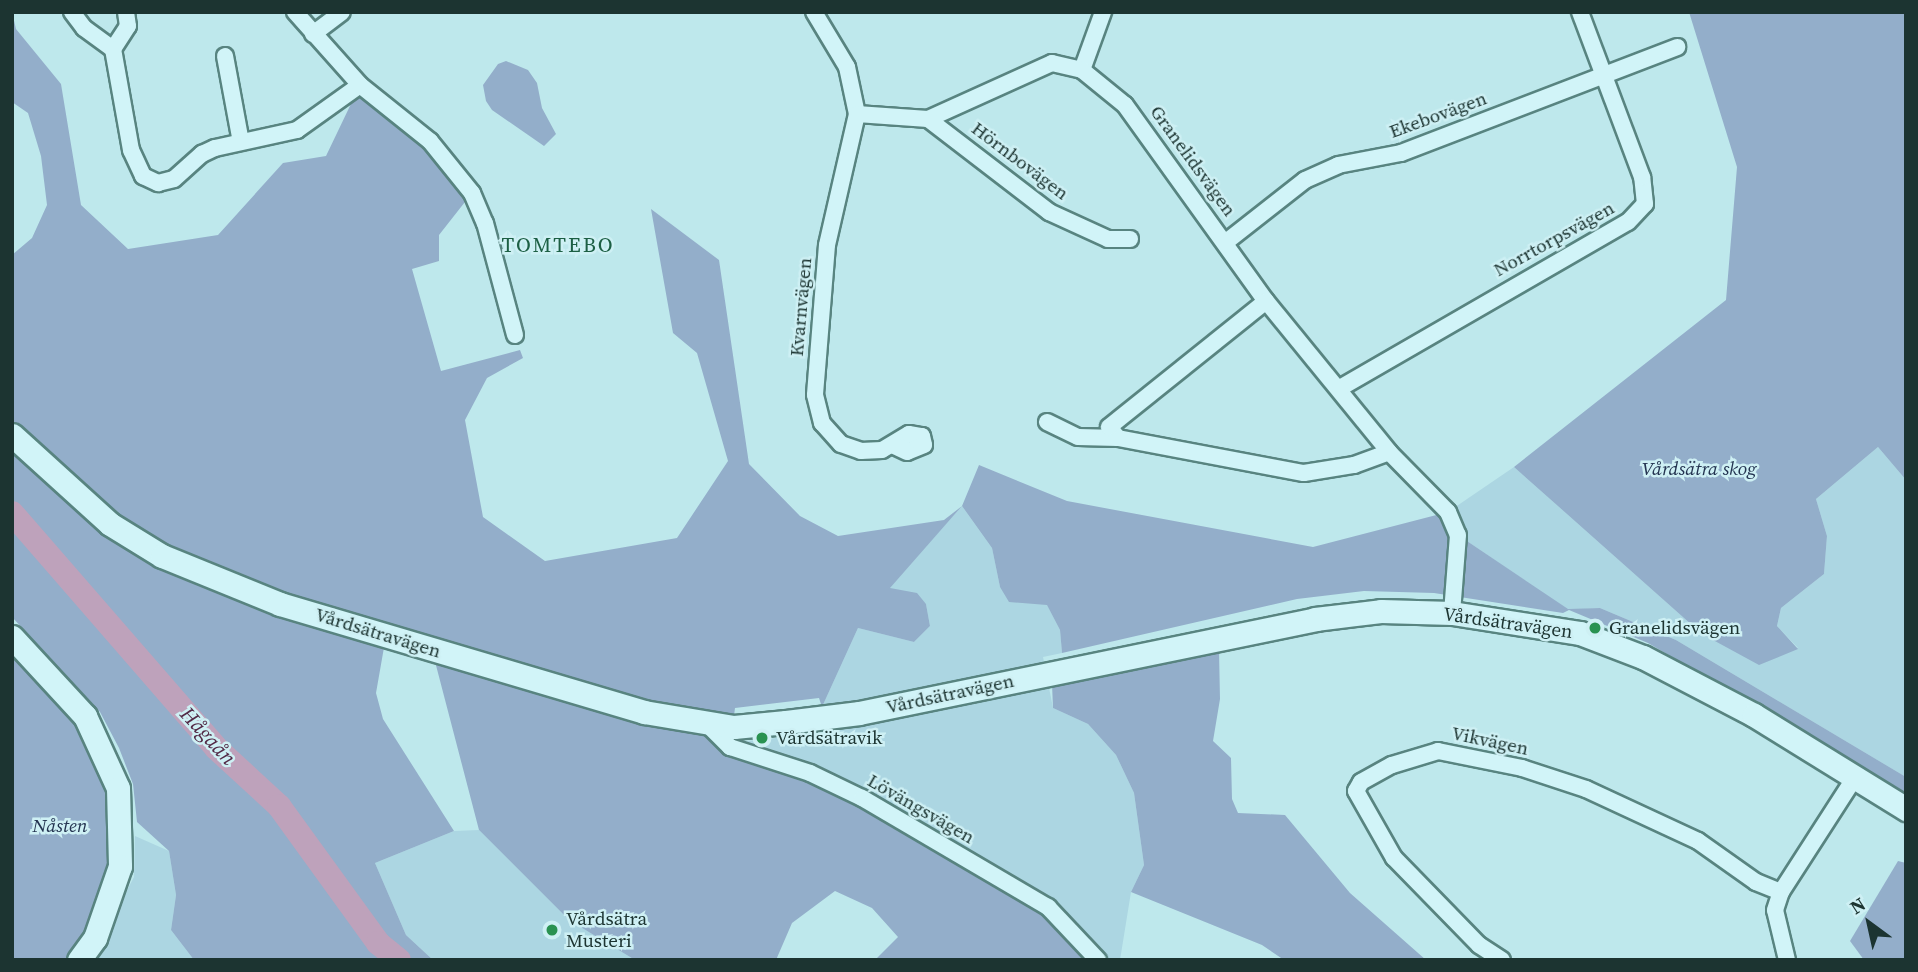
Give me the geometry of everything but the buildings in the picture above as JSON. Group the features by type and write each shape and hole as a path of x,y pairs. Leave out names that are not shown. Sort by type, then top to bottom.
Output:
{"street":[{"path":"72,12 84,28 113,49"},
{"path":"126,12 128,26 113,49 131,150 143,176 158,183 174,180 202,154 297,130 360,85"},
{"path":"295,12 360,85 430,141 472,193 485,223 515,335"},
{"path":"313,34 342,12"},
{"path":"814,12 848,67 857,114 928,119 1037,67 1052,63 1082,70 1103,12"},
{"name":"Norrtorpsvägen","path":"1340,388 1638,214 1646,193 1580,12"},
{"name":"Ekebovägen","path":"1226,242 1304,180 1338,165 1401,153 1677,47"},
{"path":"225,56 241,142"},
{"name":"Granelidsvägen","path":"1082,70 1141,123 1266,301 1340,388 1389,452 1448,512 1458,535 1452,613"},
{"name":"Kvarnvägen","path":"857,114 827,245 815,395 822,424 841,444 860,451 894,446"},
{"name":"Hörnbovägen","path":"928,119 1049,212 1108,239 1130,239"},
{"path":"1118,438 1109,427 1266,301"},
{"path":"1047,422 1078,437 1118,438 1304,473 1354,465 1389,452"},
{"name":"Vårdsätravägen","path":"12,435 110,524 162,555 200,571 280,604 558,689 707,724 734,727 859,713 1315,619 1381,611 1452,613 1580,633 1632,653 1701,685 1906,809"},
{"path":"12,637 85,716 118,788 120,866 95,938 79,960"},
{"name":"Lövängsvägen","path":"707,724 730,747 810,773 862,798 1048,907 1098,960"},
{"name":"Vikvägen","path":"1502,960 1479,945 1394,858 1356,791 1361,782 1392,765 1438,751 1522,768 1586,789 1698,841 1756,882 1781,892"},
{"path":"1787,960 1775,910 1781,892 1856,777"}],"shaded area":[{"path":"1878,447 1906,480 1906,777 1676,640 1600,608 1568,610 1458,535 1448,512 1514,467 1702,634 1798,648 1777,626 1781,608 1824,574 1827,536 1816,499"},
{"path":"962,506 992,548 1000,587 1047,604 1060,630 1062,653 1043,657 1053,708 1088,724 1116,755 1134,793 1144,865 1131,892 1120,960 1098,960 730,747 731,739 738,742 822,733 822,707 858,628 914,642 930,626 926,604 889,588"},
{"path":"479,830 569,920 635,960 433,960 406,935 375,863 454,831"},
{"path":"135,836 169,851 176,895 171,930 194,960 90,960 134,877"}],"green space":[{"path":"12,12 16,29 61,84 81,205 128,249 218,235 283,163 326,156 360,85 408,122 472,193 439,235 439,261 412,269 441,371 520,350 523,358 487,378 465,420 483,517 545,561 677,538 728,461 697,353 673,333 651,209 719,260 749,464 800,516 838,536 944,520 962,506 890,588 917,593 926,604 930,626 914,642 858,628 822,707 819,698 735,708 730,747 810,773 1048,907 1099,960 875,960 898,937 872,908 835,891 792,923 776,960 635,960 569,920 479,830 432,650 386,636 376,693 383,719 454,831 375,863 406,935 433,960 194,960 171,930 176,895 169,851 137,822 133,784 119,748 100,712 12,617 12,255 32,238 47,205 41,156 28,113 12,102"},
{"name":"Vårdsätra skog","path":"1689,12 1906,12 1906,480 1878,447 1816,499 1827,536 1824,574 1781,608 1777,626 1798,649 1759,665 1702,634 1514,467 1726,300 1737,167"},
{"path":"506,61 528,70 537,83 542,108 556,134 544,146 492,110 486,101 483,85 498,64"},
{"path":"979,465 1067,501 1313,547 1448,512 1458,535 1568,609 1600,608 1676,640 1906,777 1906,794 1648,643 1569,610 1563,613 1434,593 1364,591 1297,599 1062,653 1060,630 1047,605 1009,602 1000,587 992,548 962,506"},
{"name":"Nåsten","path":"12,642 73,718 116,789 118,840 98,917 69,960 12,960"},
{"path":"1219,650 1220,699 1213,741 1231,758 1232,799 1238,813 1285,815 1350,893 1426,960 1284,960 1262,945 1131,892 1144,865 1134,793 1116,755 1088,724 1053,708 1052,684"},
{"path":"1898,861 1906,863 1906,960 1864,960 1850,941"}],"waterway":[{"name":"Hågaån","path":"12,513 216,748 279,806 378,943 399,960"}],"place":[{"name":"Granelidsvägen","path":"1595,628"},
{"name":"Vårdsätravik","path":"762,738"},
{"name":"Vårdsätra Musteri","path":"552,930"}],"district":[{"name":"TOMTEBO","path":"558,245"}]}
